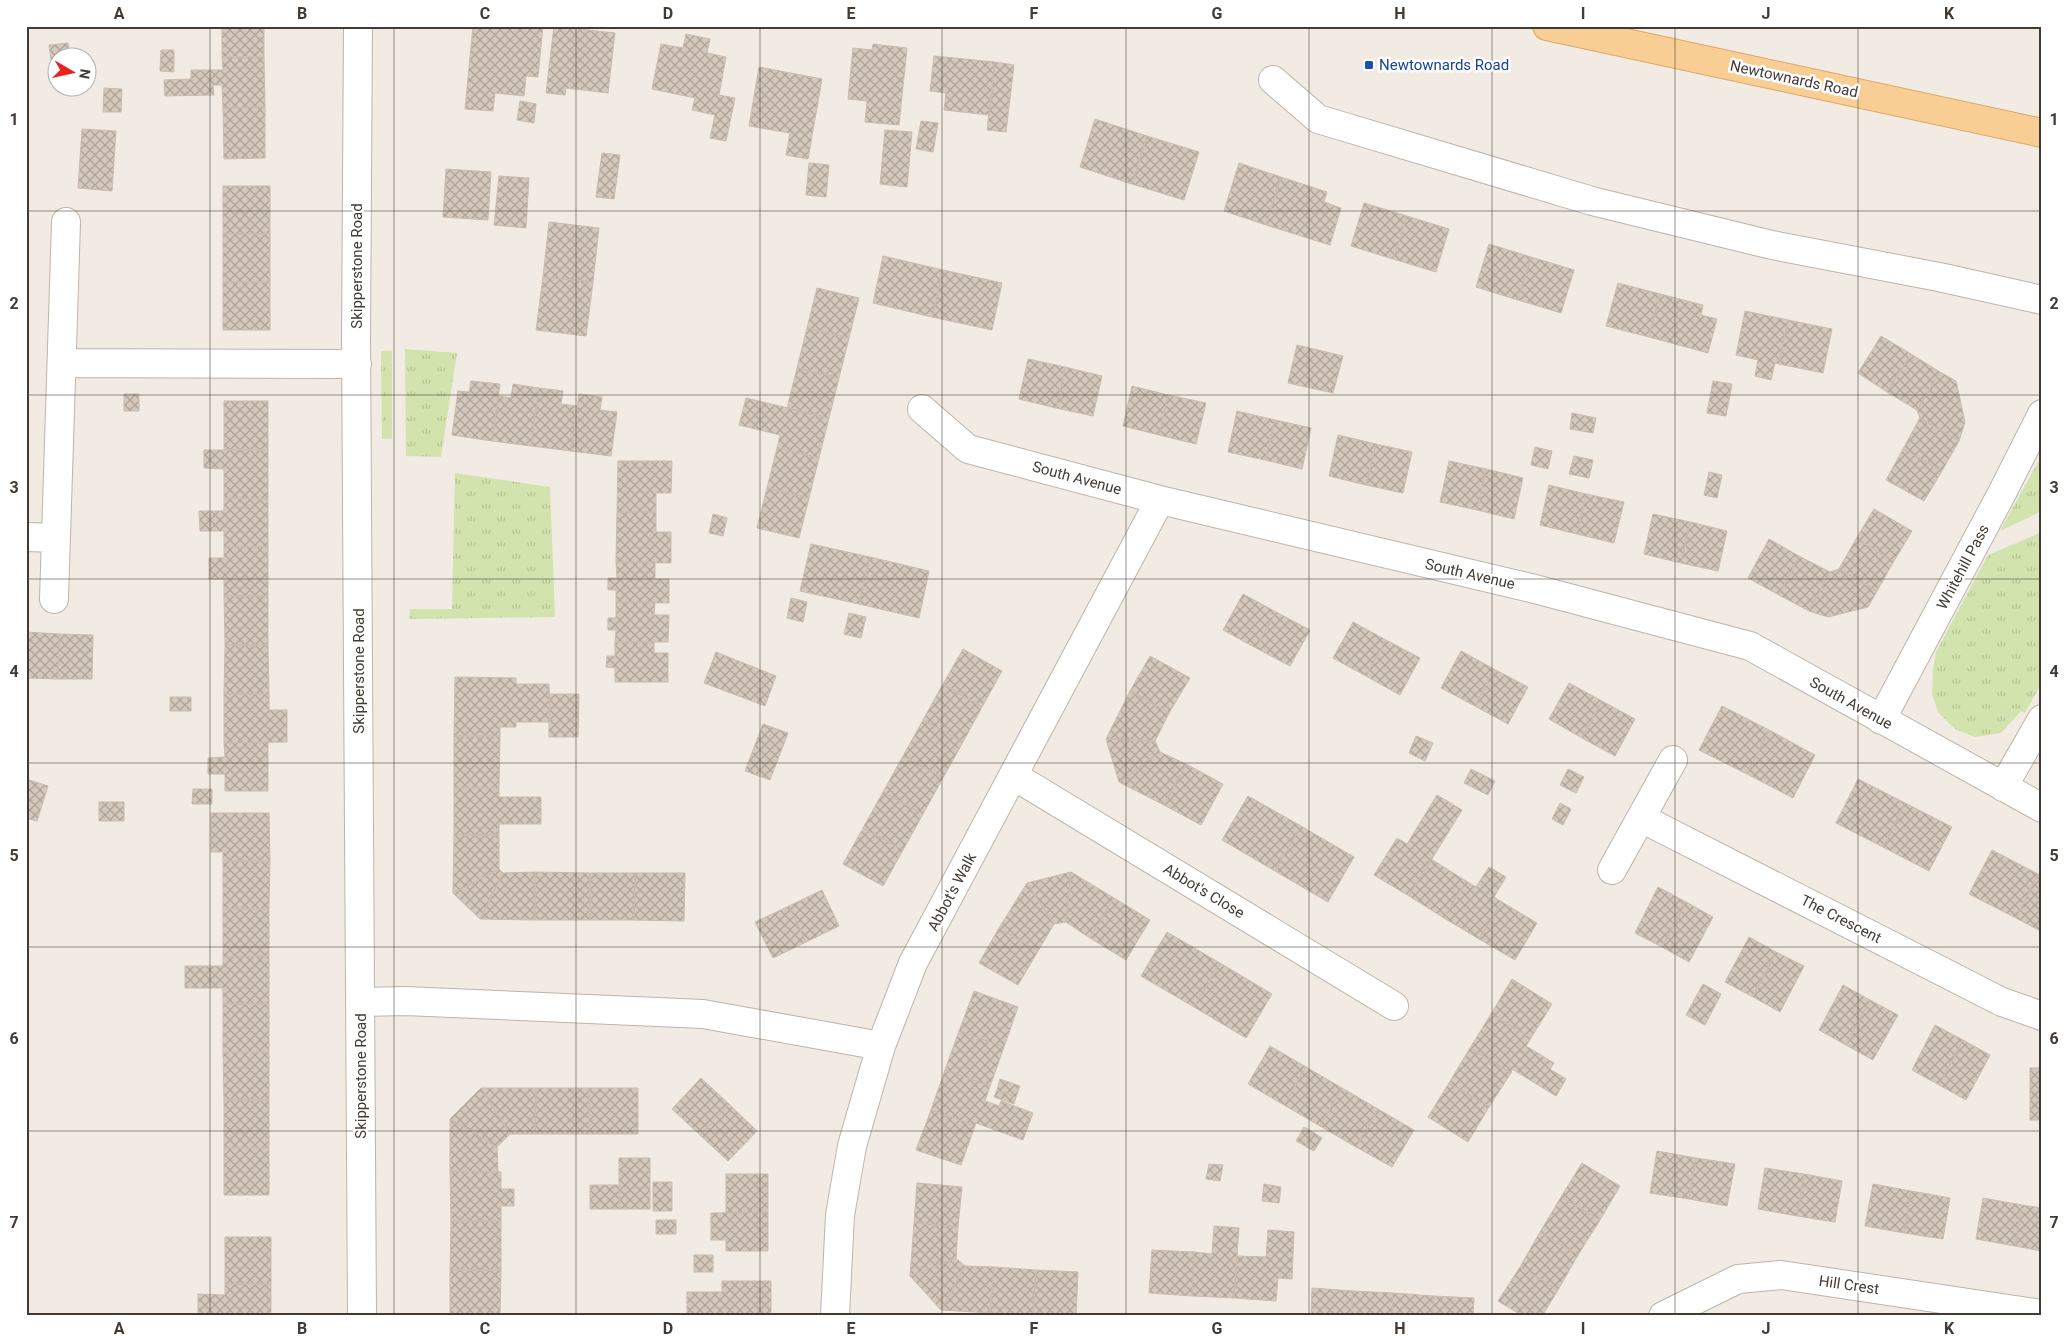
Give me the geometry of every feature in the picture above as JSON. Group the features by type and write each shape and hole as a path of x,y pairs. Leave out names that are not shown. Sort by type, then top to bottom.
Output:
{"main road":[{"name":"Newtownards Road","path":"1547,26 2042,133"}],"street":[{"name":"Skipperstone Road","path":"358,26 357,364 362,1316"},
{"path":"1273,80 1318,119 1592,201 1772,245 1939,277 2042,300"},
{"path":"54,599 66,222"},
{"path":"62,363 357,364"},
{"name":"South Avenue","path":"922,409 968,449 1160,500 1531,588 1750,646 2042,808"},
{"name":"Whitehill Pass","path":"1881,720 2042,414"},
{"name":"Abbot's Walk","path":"835,1316 840,1215 852,1146 881,1046 914,963 1160,500"},
{"path":"26,537 56,538"},
{"path":"2002,787 2042,719"},
{"path":"1612,870 1673,760"},
{"name":"Abbot's Close","path":"1014,776 1394,1006"},
{"name":"The Crescent","path":"1641,818 2002,1002 2042,1016"},
{"path":"361,1002 405,1001 703,1014 881,1046"},
{"name":"Hill Crest","path":"1663,1316 1738,1280 1781,1275 2042,1314"}],"green space":[{"path":"405,349 457,353 441,457 406,456"},
{"path":"381,351 392,351 392,439 382,439"},
{"path":"2042,455 2042,511 2000,531"},
{"path":"455,473 550,487 555,617 409,619 410,609 452,609"},
{"path":"2042,532 2042,682 2025,713 2021,711 2001,733 1975,737 1955,729 1938,712 1932,694 1936,652 1988,555"}],"building":[{"path":"222,26 264,26 264,57 222,57"},
{"path":"473,26 543,26 538,77 526,76 524,96 495,93 493,111 465,109"},
{"path":"554,26 615,33 608,93 566,88 565,95 546,93"},
{"path":"686,34 710,39 707,53 726,57 719,95 735,98 726,141 710,138 715,115 692,110 695,98 652,89 661,44 683,48"},
{"path":"68,43 69,48 49,48 49,45"},
{"path":"873,44 907,48 899,125 865,122 867,101 848,99 853,48 872,50"},
{"path":"161,50 174,50 174,72 160,71"},
{"path":"934,56 995,62 989,115 944,110 946,93 930,91"},
{"path":"222,57 264,57 265,107 223,108 222,85 213,85 214,95 165,96 164,80 191,79 191,70 223,70"},
{"path":"995,62 1014,65 1006,132 987,130"},
{"path":"759,67 822,79 808,159 786,155 790,133 749,126"},
{"path":"104,88 122,89 121,112 103,112"},
{"path":"520,101 536,104 534,123 517,120"},
{"path":"265,107 265,158 224,159 223,108"},
{"path":"1095,119 1147,136 1132,184 1080,167"},
{"path":"921,121 938,123 933,152 916,149"},
{"path":"82,129 116,131 112,191 78,188"},
{"path":"885,130 912,132 907,187 880,184"},
{"path":"1147,136 1199,152 1184,200 1132,184"},
{"path":"602,153 620,155 614,199 596,197"},
{"path":"809,163 829,165 826,197 806,195"},
{"path":"1239,163 1281,177 1266,225 1224,211"},
{"path":"446,169 491,172 488,220 443,217"},
{"path":"499,176 529,178 526,228 494,225"},
{"path":"1281,177 1327,192 1324,202 1341,208 1330,245 1266,225"},
{"path":"223,186 270,186 270,234 223,234"},
{"path":"1364,203 1407,216 1393,259 1351,246"},
{"path":"1407,216 1449,229 1436,272 1393,259"},
{"path":"549,222 599,228 593,282 543,277"},
{"path":"223,234 270,234 270,282 223,282"},
{"path":"1489,244 1531,257 1518,300 1476,287"},
{"path":"883,256 943,270 932,317 873,303"},
{"path":"1531,257 1574,270 1561,313 1518,300"},
{"path":"943,270 1002,283 992,330 932,317"},
{"path":"543,277 593,282 586,336 536,330"},
{"path":"223,282 270,282 270,330 223,330"},
{"path":"1618,283 1660,294 1649,337 1606,326"},
{"path":"817,288 859,298 849,338 807,328"},
{"path":"1660,294 1703,305 1701,315 1717,319 1708,353 1649,337"},
{"path":"1745,311 1788,320 1779,364 1775,363 1771,380 1755,376 1758,360 1736,355"},
{"path":"1788,320 1832,329 1823,373 1779,364"},
{"path":"807,328 849,338 839,378 797,368"},
{"path":"1881,336 1911,354 1887,392 1858,373"},
{"path":"1297,345 1343,356 1333,393 1288,383"},
{"path":"1911,354 1940,372 1917,410 1887,392"},
{"path":"1028,359 1065,367 1056,408 1019,399"},
{"path":"1065,367 1102,376 1093,416 1056,408"},
{"path":"797,368 839,378 829,418 787,408"},
{"path":"1940,372 1956,381 1965,422 1959,441 1920,418 1917,410"},
{"path":"471,381 500,384 492,441 452,435 458,391 469,392"},
{"path":"1713,381 1732,384 1726,416 1707,413"},
{"path":"513,384 539,388 531,446 492,441 498,396 511,398"},
{"path":"1132,386 1168,395 1159,435 1123,426"},
{"path":"539,388 563,391 561,404 577,406 571,451 531,446"},
{"path":"124,394 139,394 139,411 124,411"},
{"path":"579,394 602,397 600,410 617,412 611,456 571,451"},
{"path":"1168,395 1206,403 1196,444 1159,435"},
{"path":"746,398 829,418 819,458 777,448 780,435 739,425"},
{"path":"224,401 268,401 268,450 224,450"},
{"path":"1237,411 1275,420 1265,460 1228,452"},
{"path":"1572,413 1596,418 1593,433 1570,429"},
{"path":"1920,418 1959,441 1942,471 1903,449"},
{"path":"1275,420 1311,428 1302,469 1265,460"},
{"path":"1338,435 1376,444 1366,485 1329,476"},
{"path":"1376,444 1412,452 1403,493 1366,485"},
{"path":"1535,447 1552,451 1548,469 1531,465"},
{"path":"777,448 819,458 809,498 767,488"},
{"path":"1903,449 1942,471 1924,501 1886,480"},
{"path":"204,450 268,450 268,499 224,498 224,469 204,468"},
{"path":"1574,456 1593,460 1589,478 1569,474"},
{"path":"618,461 672,461 671,493 656,493 656,512 617,512"},
{"path":"1449,461 1486,469 1477,510 1440,502"},
{"path":"1486,469 1523,478 1514,519 1477,510"},
{"path":"1709,472 1722,475 1717,498 1704,495"},
{"path":"1549,485 1586,494 1577,534 1540,525"},
{"path":"767,488 809,498 799,538 757,528"},
{"path":"1586,494 1624,502 1614,543 1577,534"},
{"path":"224,498 268,499 268,547 224,547 224,531 200,531 199,511 224,511"},
{"path":"1874,509 1912,531 1894,561 1856,539"},
{"path":"617,512 656,512 656,532 671,532 671,563 616,562"},
{"path":"713,514 727,518 723,536 709,533"},
{"path":"1653,514 1690,522 1681,563 1644,554"},
{"path":"1690,522 1727,531 1718,571 1681,563"},
{"path":"1769,539 1799,556 1779,595 1748,578"},
{"path":"1856,539 1894,561 1877,591 1839,569"},
{"path":"811,544 870,557 859,604 800,591"},
{"path":"224,547 268,547 268,596 224,596 224,579 209,579 209,558 224,558"},
{"path":"1799,556 1830,572 1809,611 1779,595"},
{"path":"870,557 929,571 919,618 859,604"},
{"path":"616,562 655,562 655,579 669,579 669,603 616,602 616,590 608,590 608,578 617,578"},
{"path":"1839,569 1877,591 1868,607 1828,617 1809,611 1830,572"},
{"path":"1243,594 1276,612 1256,648 1223,630"},
{"path":"224,596 268,596 268,645 225,645"},
{"path":"791,598 807,602 803,622 787,618"},
{"path":"616,602 655,602 654,615 669,615 668,642 615,642 616,630 608,630 608,618 616,618"},
{"path":"1276,612 1310,630 1290,666 1256,648"},
{"path":"849,613 866,617 861,638 844,634"},
{"path":"1353,622 1386,640 1366,676 1333,658"},
{"path":"26,632 59,634 58,679 26,678"},
{"path":"59,634 93,635 92,679 58,679"},
{"path":"1386,640 1420,658 1400,695 1366,676"},
{"path":"615,642 654,642 654,653 668,653 668,682 615,682 615,668 606,667 607,656 615,656"},
{"path":"225,645 268,645 269,694 224,694"},
{"path":"963,649 1002,671 982,707 943,684"},
{"path":"1461,651 1494,669 1475,706 1441,688"},
{"path":"716,652 776,676 765,706 704,683"},
{"path":"1150,656 1190,678 1169,713 1130,691"},
{"path":"1494,669 1528,687 1508,724 1475,706"},
{"path":"455,677 516,678 516,684 549,684 550,722 516,722 516,727 500,727 500,736 454,736"},
{"path":"1569,683 1602,701 1582,738 1549,719"},
{"path":"943,684 982,707 963,742 923,720"},
{"path":"1130,691 1169,713 1155,741 1106,739"},
{"path":"224,694 269,694 269,710 287,710 287,742 224,743"},
{"path":"549,694 579,694 578,737 549,737"},
{"path":"170,697 191,697 191,711 170,711"},
{"path":"1602,701 1635,719 1615,756 1582,738"},
{"path":"1722,706 1769,730 1747,774 1699,750"},
{"path":"923,720 963,742 943,778 903,756"},
{"path":"763,724 788,733 770,780 745,771"},
{"path":"1769,730 1815,755 1793,798 1747,774"},
{"path":"454,736 500,736 499,788 454,788"},
{"path":"1416,736 1433,743 1425,761 1409,753"},
{"path":"1106,739 1155,741 1160,752 1119,782"},
{"path":"268,742 268,791 225,791 225,774 208,774 208,758 225,757 224,743"},
{"path":"1160,752 1186,764 1164,805 1119,782"},
{"path":"903,756 943,778 923,814 883,792"},
{"path":"1186,764 1223,784 1201,825 1164,805"},
{"path":"1471,769 1495,781 1488,795 1464,783"},
{"path":"1568,769 1584,777 1576,793 1560,785"},
{"path":"26,779 48,786 37,821 26,818"},
{"path":"1858,779 1905,803 1883,847 1836,823"},
{"path":"454,788 499,788 499,797 541,797 541,824 499,824 499,835 454,835"},
{"path":"193,789 212,789 212,804 192,804"},
{"path":"883,792 923,814 903,850 863,828"},
{"path":"1437,795 1462,810 1409,896 1374,875 1397,838 1407,844"},
{"path":"1248,796 1301,826 1275,871 1222,840"},
{"path":"99,802 124,802 124,821 99,821"},
{"path":"1560,803 1571,809 1563,825 1552,819"},
{"path":"1905,803 1952,827 1929,871 1883,847"},
{"path":"211,813 269,813 270,861 223,861 223,852 211,852"},
{"path":"1301,826 1354,857 1328,902 1275,871"},
{"path":"863,828 903,850 883,886 843,864"},
{"path":"454,835 499,835 499,869 453,893"},
{"path":"1992,850 2038,874 2016,918 1969,894"},
{"path":"1431,859 1466,881 1444,918 1409,896"},
{"path":"223,861 270,861 269,909 223,909"},
{"path":"1489,867 1506,877 1494,897 1502,902 1479,939 1444,918 1466,881 1476,887"},
{"path":"499,869 503,873 480,919 453,893"},
{"path":"535,872 535,920 480,919 503,873"},
{"path":"535,872 590,873 590,920 535,920"},
{"path":"1071,872 1066,922 1054,924 1027,883"},
{"path":"1071,872 1114,898 1090,938 1066,922"},
{"path":"590,873 635,873 634,920 590,920"},
{"path":"635,873 685,873 684,921 634,920"},
{"path":"2038,874 2042,876 2042,932 2016,918"},
{"path":"1027,883 1054,924 1038,951 999,928"},
{"path":"1658,887 1686,902 1662,947 1635,933"},
{"path":"822,890 839,926 806,942 789,906"},
{"path":"1114,898 1150,920 1126,960 1090,938"},
{"path":"1502,902 1537,923 1515,960 1479,939"},
{"path":"1686,902 1713,917 1689,962 1662,947"},
{"path":"789,906 806,942 773,958 755,922"},
{"path":"223,909 269,909 269,956 223,957"},
{"path":"999,928 1038,951 1018,985 979,963"},
{"path":"1167,932 1220,963 1194,1007 1141,976"},
{"path":"1749,937 1776,952 1753,997 1725,982"},
{"path":"1776,952 1804,966 1780,1012 1753,997"},
{"path":"269,956 269,1004 223,1004 223,988 185,988 185,966 223,966 223,957"},
{"path":"1220,963 1272,994 1246,1038 1194,1007"},
{"path":"1512,979 1552,1004 1531,1038 1491,1014"},
{"path":"1703,984 1721,994 1705,1025 1686,1015"},
{"path":"1843,985 1870,1000 1846,1045 1819,1030"},
{"path":"974,991 1018,1007 1004,1047 959,1031"},
{"path":"1870,1000 1898,1015 1873,1060 1846,1045"},
{"path":"223,1004 269,1004 269,1052 223,1052"},
{"path":"1491,1014 1531,1038 1526,1046 1554,1063 1550,1069 1566,1079 1556,1096 1512,1069 1511,1073 1470,1048"},
{"path":"1935,1025 1963,1040 1939,1085 1912,1070"},
{"path":"959,1031 1004,1047 990,1086 945,1070"},
{"path":"1963,1040 1990,1055 1966,1100 1939,1085"},
{"path":"1270,1046 1306,1067 1284,1105 1248,1084"},
{"path":"1470,1048 1511,1073 1489,1107 1449,1083"},
{"path":"223,1052 269,1052 269,1100 224,1100"},
{"path":"1306,1067 1342,1088 1320,1126 1284,1105"},
{"path":"2030,1068 2042,1068 2042,1120 2030,1120"},
{"path":"945,1070 990,1086 985,1101 999,1106 1001,1101 1033,1113 1023,1140 976,1123 975,1126 931,1110"},
{"path":"701,1078 729,1104 700,1135 672,1109"},
{"path":"1000,1079 1020,1086 1016,1097 997,1090"},
{"path":"1449,1083 1489,1107 1468,1142 1428,1117"},
{"path":"481,1088 536,1088 535,1134 510,1134"},
{"path":"481,1088 510,1134 497,1147 450,1119"},
{"path":"536,1088 589,1088 589,1134 535,1134"},
{"path":"589,1088 638,1088 638,1134 589,1134"},
{"path":"1342,1088 1378,1109 1356,1147 1320,1126"},
{"path":"997,1090 1016,1097 1014,1104 994,1097"},
{"path":"224,1100 269,1100 269,1148 224,1148"},
{"path":"729,1104 757,1131 728,1161 700,1135"},
{"path":"1378,1109 1414,1130 1392,1167 1356,1147"},
{"path":"931,1110 975,1126 961,1165 916,1150"},
{"path":"450,1119 497,1147 498,1172 450,1171"},
{"path":"1304,1127 1313,1132 1305,1146 1296,1141"},
{"path":"1313,1132 1322,1138 1314,1151 1305,1146"},
{"path":"224,1148 269,1148 269,1195 224,1195"},
{"path":"1657,1151 1696,1158 1689,1199 1650,1193"},
{"path":"619,1158 650,1158 650,1209 619,1209"},
{"path":"1696,1158 1735,1164 1727,1206 1689,1199"},
{"path":"1582,1163 1620,1186 1600,1220 1561,1197"},
{"path":"1209,1164 1223,1165 1220,1181 1206,1179"},
{"path":"1765,1168 1804,1174 1797,1216 1758,1209"},
{"path":"450,1171 501,1172 501,1189 514,1189 514,1206 501,1206 501,1221 451,1221"},
{"path":"726,1174 768,1174 768,1212 726,1213"},
{"path":"1804,1174 1842,1181 1835,1222 1797,1216"},
{"path":"653,1182 672,1182 672,1211 653,1211"},
{"path":"917,1183 962,1187 958,1227 914,1223"},
{"path":"1264,1184 1281,1187 1279,1203 1262,1201"},
{"path":"1873,1184 1911,1191 1904,1233 1865,1226"},
{"path":"590,1185 619,1185 619,1209 590,1209"},
{"path":"1911,1191 1950,1198 1943,1239 1904,1233"},
{"path":"1561,1197 1600,1220 1578,1255 1540,1232"},
{"path":"1983,1198 2022,1205 2015,1246 1976,1239"},
{"path":"2022,1205 2042,1208 2042,1251 2015,1246"},
{"path":"768,1212 768,1251 726,1251 726,1240 711,1240 711,1213"},
{"path":"656,1220 676,1220 676,1234 656,1234"},
{"path":"451,1221 501,1221 501,1270 450,1270"},
{"path":"914,1223 958,1227 956,1258 910,1276"},
{"path":"1214,1226 1239,1228 1234,1298 1192,1296 1194,1252 1212,1254"},
{"path":"1268,1230 1294,1232 1292,1279 1278,1278 1276,1301 1234,1298 1237,1256 1266,1257"},
{"path":"1540,1232 1578,1255 1558,1290 1520,1267"},
{"path":"225,1237 271,1237 271,1284 225,1284"},
{"path":"1152,1250 1194,1252 1192,1296 1149,1293"},
{"path":"694,1255 713,1255 713,1272 694,1272"},
{"path":"956,1258 965,1266 941,1310 910,1276"},
{"path":"965,1266 994,1267 990,1313 941,1310"},
{"path":"994,1267 1036,1270 1033,1316 990,1313"},
{"path":"1520,1267 1558,1290 1542,1316 1523,1316 1498,1301"},
{"path":"450,1270 501,1270 500,1316 450,1316"},
{"path":"1036,1270 1078,1272 1076,1316 1033,1316"},
{"path":"722,1281 771,1281 771,1316 687,1314 687,1292 722,1292"},
{"path":"225,1284 271,1284 271,1316 198,1316 198,1294 225,1295"},
{"path":"1312,1288 1353,1291 1351,1316 1311,1316"},
{"path":"1353,1291 1393,1293 1392,1316 1351,1316"},
{"path":"1393,1293 1434,1296 1432,1316 1392,1316"},
{"path":"1434,1296 1474,1298 1473,1316 1432,1316"}],"place":[{"name":"Newtownards Road","path":"1369,65"}]}
